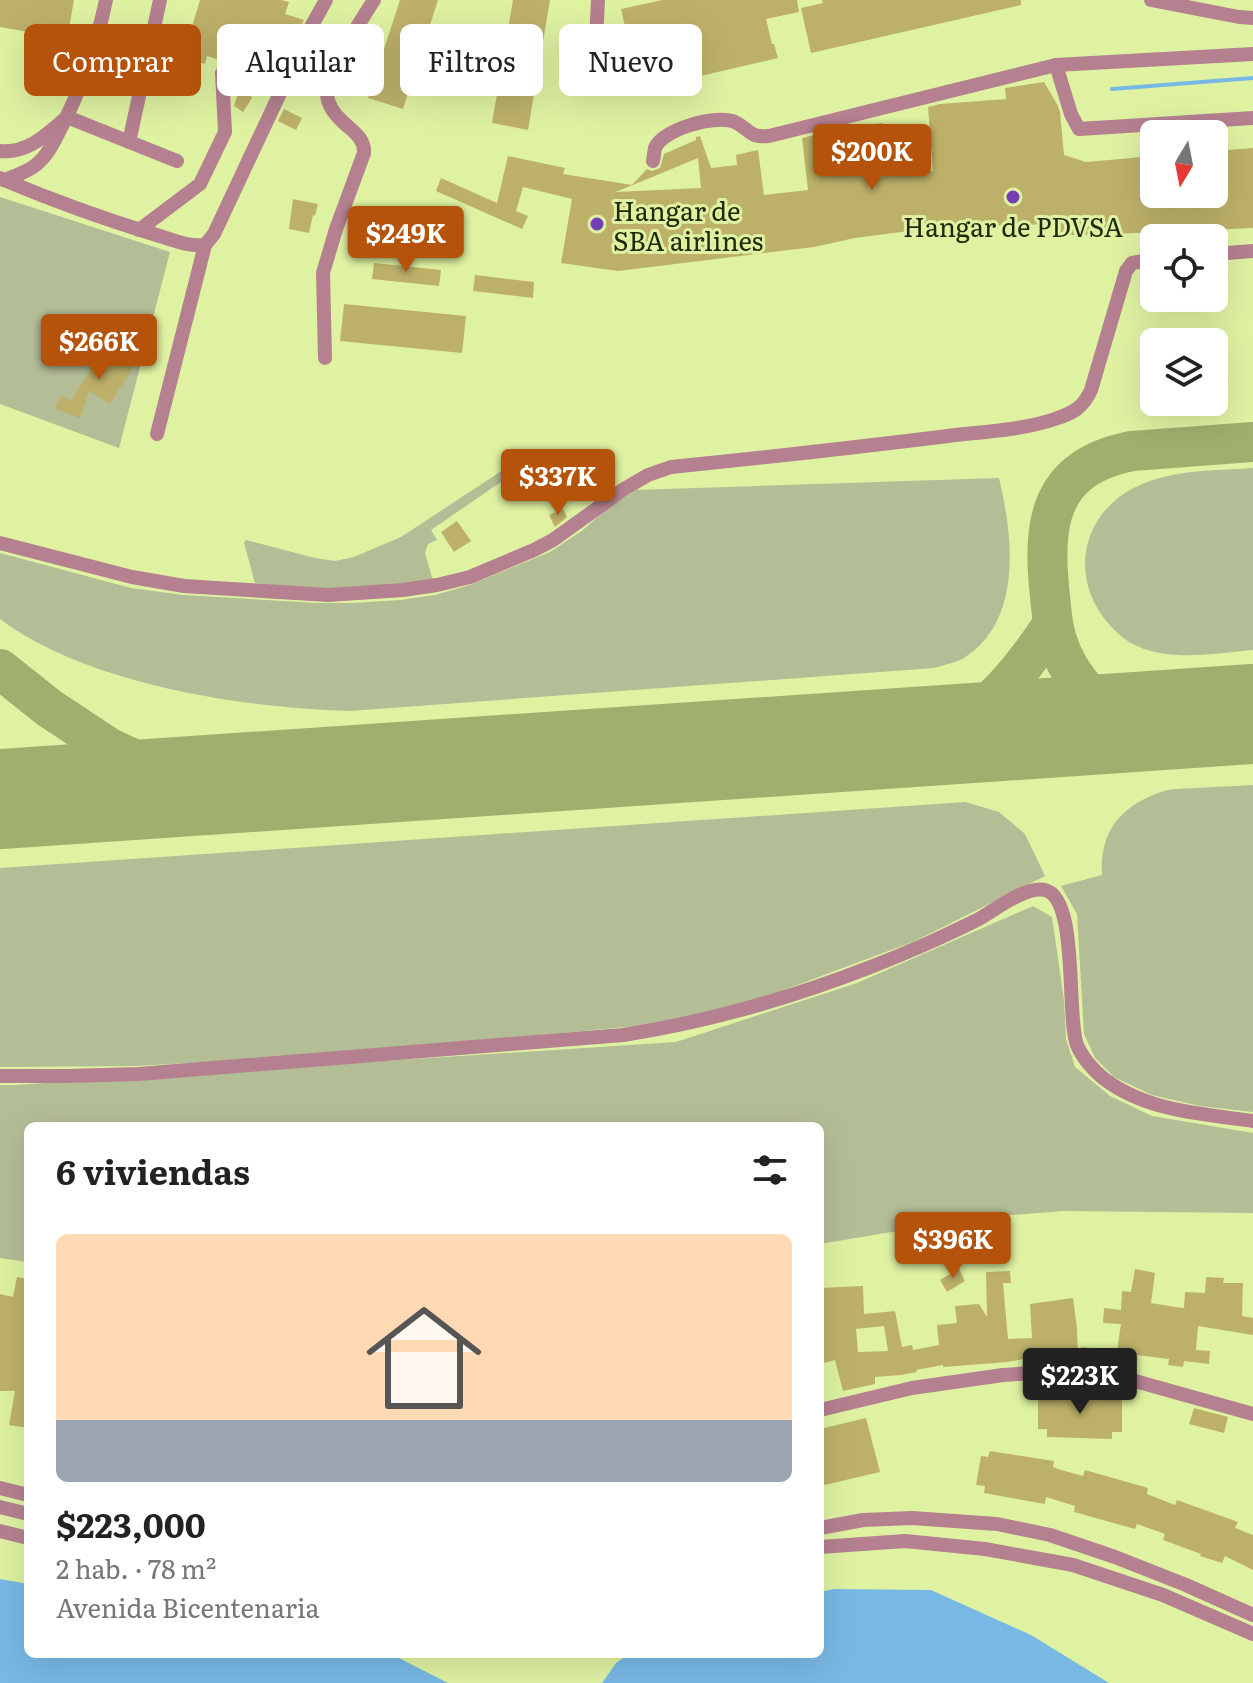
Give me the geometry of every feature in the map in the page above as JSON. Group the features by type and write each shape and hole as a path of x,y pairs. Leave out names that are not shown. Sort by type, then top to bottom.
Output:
{"street":[{"path":"2,179 36,166 48,153 67,117 97,41 106,0"},
{"path":"129,142 160,0"},
{"path":"157,434 205,245 214,234 326,0"},
{"path":"325,358 323,273 365,147 329,104 327,85 374,0"},
{"path":"597,24 598,0"},
{"path":"1151,0 1253,18"},
{"path":"653,161 655,148 662,139 693,123 723,119 735,122 757,137 769,136 1056,65 1253,54"},
{"path":"1056,65 1071,114 1079,129 1253,118"},
{"path":"139,230 200,184 225,132 223,96"},
{"path":"67,117 177,161"},
{"path":"0,151 24,149 67,117"},
{"path":"2,179 48,199 139,230 194,246 205,245"},
{"path":"1228,253 1253,251"},
{"path":"0,543 132,577 184,586 263,592 328,595 403,590 470,577 553,540 624,489 648,475 671,467 1022,426 1079,409 1091,390 1126,271 1132,263 1140,262"},
{"path":"0,1076 138,1074 623,1035 665,1029 741,1011 833,981 920,947 1016,897 1042,890 1050,892 1062,907 1067,928 1076,1043 1086,1061 1102,1077 1145,1101 1169,1108 1253,1121"},
{"path":"824,1409 912,1388 1047,1372 1135,1381 1253,1414"},
{"path":"0,1488 24,1494"},
{"path":"0,1507 24,1513"},
{"path":"824,1527 863,1520 912,1518 982,1523 1050,1535 1115,1557 1253,1615"},
{"path":"0,1531 24,1537"},
{"path":"824,1547 905,1541 985,1549 1073,1565 1163,1595 1253,1634"}],"green space":[{"path":"0,197 170,252 119,448 0,404"},
{"path":"509,466 511,475 431,530 437,540 428,544 425,553 433,581 307,589 255,583 244,543 246,540 315,558 335,561 354,557 401,537"},
{"path":"1253,468 1253,650 1165,654 1137,646 1122,637 1101,614 1091,596 1086,577 1088,541 1106,509 1138,486 1166,476"},
{"path":"999,478 1010,551 1005,600 983,642 964,658 934,668 349,711 307,709 214,698 120,676 35,641 0,619 0,553 131,588 183,595 317,603 400,600 435,595 470,585 550,552 636,490"},
{"path":"1253,785 1253,1112 1200,1106 1152,1095 1114,1077 1095,1058 1084,1034 1077,914 1061,886 1102,875 1102,859 1109,832 1126,811 1149,796 1172,789"},
{"path":"965,802 999,812 1025,834 1045,876 915,941 752,1002 667,1023 326,1055 136,1066 0,1067 0,868"},
{"path":"1033,906 1052,917 1064,1000 1066,1039 1075,1067 1110,1096 1152,1116 1253,1133 1253,1213 1063,1211 975,1218 824,1243 824,1122 24,1122 24,1261 0,1258 0,1085 676,1042 857,983"}],"water":[{"path":"0,1579 24,1583 24,1658 399,1658 448,1683 0,1683"},
{"path":"931,1590 1031,1635 1109,1683 602,1683 623,1658 824,1658 824,1591"}],"building":[{"path":"0,0 74,0 70,24 24,24 24,31 0,27"},
{"path":"200,0 281,0 289,2 285,14 304,20 302,24 217,24 217,59 207,56 205,64 201,63 201,24 193,24"},
{"path":"400,0 438,0 430,24 400,24 400,96 407,96 403,109 368,98 384,96 384,49"},
{"path":"513,0 550,0 543,41 543,24 509,24"},
{"path":"662,0 797,0 799,12 766,19 778,58 702,76 702,24 625,24 621,9"},
{"path":"822,0 1021,0 1021,5 811,53 801,8 823,3"},
{"path":"1044,82 1060,112 1064,155 1086,162 1140,157 1140,208 1228,208 1228,150 1253,148 1253,228 1228,229 1228,224 1140,224 1140,233 1060,235 1060,224 939,227 855,238 814,247 618,271 561,263 572,199 523,187 516,211 528,216 522,229 436,191 441,178 497,203 508,156 565,168 563,174 632,185 647,169 660,168 664,154 700,136 711,168 737,165 736,155 758,150 764,195 808,190 802,138 847,127 883,123 884,136 862,138 866,178 933,171 928,107 1006,99 1005,88","holes":["698,158 701,188 615,192"]},
{"path":"237,96 252,98 243,112 234,106"},
{"path":"497,96 534,96 528,130 492,123"},
{"path":"284,109 302,118 296,130 278,121"},
{"path":"293,199 318,204 309,233 289,229"},
{"path":"374,263 441,270 439,286 372,279"},
{"path":"475,275 534,282 533,298 473,291"},
{"path":"344,304 466,316 462,353 340,341"},
{"path":"106,346 136,363 110,404 89,391 80,418 55,409 60,396 71,400"},
{"path":"563,509 567,517 555,527 549,515"},
{"path":"457,521 471,541 454,552 441,532"},
{"path":"959,1269 965,1281 947,1292 940,1280"},
{"path":"1135,1269 1155,1273 1151,1303 1175,1307 1184,1308 1185,1292 1205,1293 1206,1277 1224,1278 1223,1283 1243,1283 1242,1316 1253,1318 1253,1335 1198,1326 1196,1350 1210,1351 1209,1364 1184,1361 1183,1367 1168,1365 1169,1359 1128,1354 1126,1364 1081,1359 1082,1347 1117,1351 1121,1324 1103,1323 1104,1308 1121,1310 1122,1291 1131,1292"},
{"path":"1010,1271 1011,1283 1003,1283 1008,1339 1032,1338 1030,1304 1073,1298 1078,1356 1023,1355 1023,1359 1008,1362 943,1365 901,1375 875,1377 875,1384 843,1391 835,1360 824,1363 824,1288 863,1286 864,1314 895,1311 902,1347 912,1345 913,1350 939,1345 937,1325 957,1323 955,1306 979,1304 987,1317 986,1272","holes":["884,1326 888,1351 858,1352 856,1329"]},
{"path":"17,1277 24,1278 24,1427 9,1425 15,1391 0,1391 0,1294 13,1297"},
{"path":"1042,1394 1114,1394 1114,1400 1122,1400 1122,1432 1112,1432 1112,1439 1047,1437 1047,1429 1038,1429 1038,1400 1042,1400"},
{"path":"1194,1408 1228,1417 1224,1433 1189,1424"},
{"path":"866,1418 880,1472 824,1485 824,1428"},
{"path":"990,1451 1054,1461 1053,1467 1061,1470 1083,1476 1085,1470 1148,1488 1147,1494 1175,1505 1177,1500 1238,1522 1235,1528 1253,1535 1253,1570 1225,1556 1222,1563 1200,1556 1163,1540 1165,1534 1137,1524 1135,1529 1074,1512 1075,1506 1046,1497 1045,1504 984,1493 985,1486 976,1485 981,1456 988,1457"}],"waterway":[{"path":"1112,89 1253,78"}],"taxiway":[{"path":"1053,624 1048,567 1052,515 1061,494 1077,475 1100,461 1132,451 1253,442"},
{"path":"932,736 951,728 986,705 1015,675 1053,624 1069,667 1088,693 1113,711 1152,721"},
{"path":"0,669 49,708 108,747 180,778 230,784"}],"runway":[{"path":"0,799 1253,714"}],"place":[{"name":"Hangar de PDVSA","path":"1013,197"},
{"name":"Hangar de SBA airlines","path":"597,224"}]}
